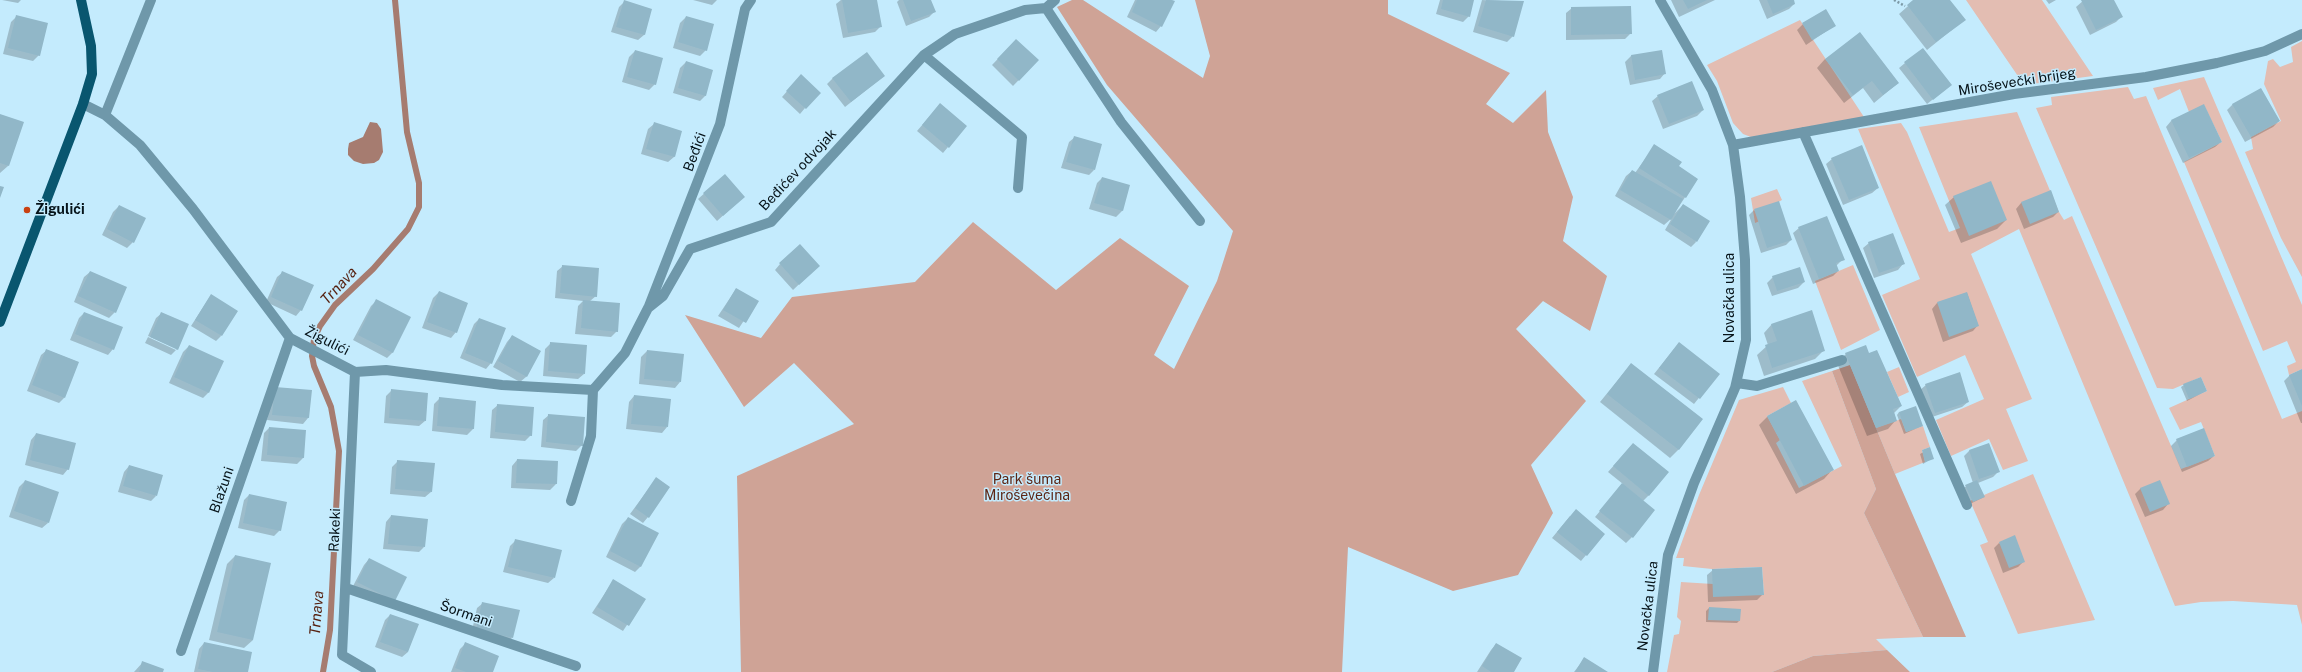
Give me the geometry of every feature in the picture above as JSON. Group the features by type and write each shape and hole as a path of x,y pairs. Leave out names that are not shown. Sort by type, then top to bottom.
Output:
{"main road":[{"path":"0,322 83,104 92,74 91,46 81,0"}],"street":[{"path":"105,115 151,0"},
{"name":"Beđići","path":"648,308 720,124 745,9 751,0"},
{"path":"1055,0 1046,8 1120,122 1200,221"},
{"name":"Novačka ulica","path":"1653,672 1668,555 1694,483 1737,383 1746,340 1742,213 1733,145 1712,90 1660,0"},
{"name":"Beđićev odvojak","path":"593,390 625,353 648,308 663,296 690,249 771,222 924,55 955,34 1025,10 1046,8"},
{"name":"Miroševečki brijeg","path":"1733,145 1903,116 2014,94 2146,78 2266,51 2302,34"},
{"path":"924,55 1022,137 1018,188"},
{"name":"Žigulići","path":"83,104 105,115 140,145 184,197 294,340 355,372 386,370 502,384 593,390"},
{"path":"1803,132 1966,505"},
{"name":"Blažuni","path":"181,651 294,340"},
{"path":"1737,383 1757,386 1842,360"},
{"name":"Rakeki","path":"355,372 342,655 371,672"},
{"path":"572,501 591,436 593,390"},
{"name":"Šormani","path":"346,588 576,666"}],"path":[{"path":"1894,0 1905,6"}],"shaded area":[{"path":"1966,0 2042,0 2093,76 2024,85"},
{"path":"1800,20 1864,117 1751,137 1743,134 1733,123 1717,81 1707,65"},
{"path":"2302,41 2302,277 2281,238 2245,152 2253,149 2251,137 2281,121 2264,84 2268,61 2273,59 2280,67 2293,62 2291,47"},
{"path":"2204,77 2302,305 2302,369 2289,375 2287,366 2296,362 2287,341 2263,351 2184,162 2222,142 2204,105 2189,112 2180,89 2158,100 2153,88"},
{"path":"2128,87 2134,99 2146,96 2282,419 2302,411 2302,625 2297,605 2233,601 2201,602 2175,606 2019,229 1971,254 2032,399 2006,409 2028,461 2003,470 1989,439 1951,456 1936,420 1984,399 1965,355 1917,377 1882,295 1920,279 1858,129 1901,123 1907,132 1949,232 1960,228 1919,127 2017,112 2059,212 2064,220 2072,216 2181,469 2215,456 2201,422 2180,430 2169,408 2207,391 2201,377 2173,389 2157,388 2036,108 2052,105 2051,97"},
{"path":"370,122 377,123 381,129 383,152 379,160 374,163 363,164 354,161 348,155 349,143 363,137"},
{"path":"1777,189 1782,200 1771,206 1767,218 1755,223 1751,198"},
{"path":"1853,265 1880,330 1841,350 1815,281"},
{"path":"1899,367 1909,392 1898,397 1887,372"},
{"path":"1832,371 1876,489 1864,513 1923,637 1876,639 1887,650 1813,656 1772,672 1667,672 1674,635 1679,634 1681,621 1677,617 1681,582 1713,584 1764,594 1762,567 1712,569 1683,566 1684,558 1676,558 1699,495 1739,400 1783,387 1791,403 1767,416 1780,440 1776,443 1799,488 1842,466 1802,381"},
{"path":"1901,419 1906,432 1923,426 1930,447 1922,450 1925,462 1895,474 1876,428"},
{"path":"2033,474 2095,620 2018,634 1980,545 1988,542 1970,501"}],"green space":[{"name":"Park šuma Miroševečina","path":"1072,0 1083,0 1203,78 1210,56 1195,0 1388,0 1388,14 1510,73 1486,104 1513,123 1546,90 1548,132 1573,197 1563,241 1607,276 1590,331 1543,301 1516,329 1586,401 1531,465 1553,513 1518,575 1453,591 1348,547 1342,672 741,672 737,476 854,424 794,363 744,407 685,315 761,338 792,297 915,282 973,222 1056,290 1120,238 1189,286 1154,355 1174,369 1217,281 1233,231 1107,85 1057,7"},
{"path":"1850,365 1895,474 1966,637 1923,637 1864,513 1876,489 1832,371"},
{"path":"1887,650 1910,672 1772,672 1813,656"}],"building":[{"path":"624,0 652,9 645,35 616,27"},
{"path":"842,0 877,0 882,27 848,33"},
{"path":"903,0 931,0 936,12 911,21"},
{"path":"1137,0 1175,1 1162,27 1132,12"},
{"path":"1443,0 1474,0 1470,17 1441,9"},
{"path":"1486,0 1524,1 1514,37 1478,26"},
{"path":"1683,0 1707,0 1688,9"},
{"path":"1767,0 1794,0 1795,4 1773,14"},
{"path":"1913,0 1950,0 1966,20 1936,42 1907,5"},
{"path":"2081,0 2114,0 2123,17 2096,30"},
{"path":"1631,6 1632,34 1571,35 1571,7"},
{"path":"1826,9 1836,26 1812,40 1802,23"},
{"path":"16,15 48,23 40,56 8,48"},
{"path":"686,16 714,24 707,51 678,42"},
{"path":"1860,32 1899,83 1883,95 1872,81 1853,95 1825,59"},
{"path":"1016,39 1039,60 1019,81 997,59"},
{"path":"1923,48 1952,85 1933,100 1904,62"},
{"path":"635,50 663,58 656,85 627,77"},
{"path":"1662,50 1666,74 1635,80 1631,55"},
{"path":"867,52 885,76 851,102 832,78"},
{"path":"686,61 713,70 706,96 678,88"},
{"path":"801,74 821,93 806,109 786,91"},
{"path":"1692,81 1704,110 1669,124 1657,95"},
{"path":"2261,88 2280,121 2251,137 2232,104"},
{"path":"940,103 967,126 949,148 922,125"},
{"path":"2204,104 2222,142 2189,158 2171,120"},
{"path":"0,114 24,122 9,166 0,163"},
{"path":"654,122 682,131 675,157 646,149"},
{"path":"1074,136 1102,144 1095,170 1066,162"},
{"path":"1654,144 1682,162 1679,166 1698,179 1686,198 1639,168"},
{"path":"1862,145 1879,188 1849,200 1831,158"},
{"path":"1632,170 1683,199 1671,220 1620,190"},
{"path":"725,174 745,197 723,216 703,193"},
{"path":"1102,177 1130,185 1123,211 1094,203"},
{"path":"1991,181 2007,220 1969,236 1953,196"},
{"path":"0,186 4,187 0,198"},
{"path":"2051,190 2059,212 2030,224 2021,202"},
{"path":"1779,201 1792,240 1767,248 1754,209"},
{"path":"1683,204 1710,221 1697,242 1670,224"},
{"path":"119,205 146,218 134,243 107,229"},
{"path":"1827,216 1845,260 1836,263 1839,271 1819,279 1798,227"},
{"path":"1893,233 1905,264 1879,273 1868,242"},
{"path":"800,244 820,266 799,285 779,263"},
{"path":"562,265 599,268 597,297 560,293"},
{"path":"1800,267 1805,282 1777,291 1772,276"},
{"path":"90,271 127,287 116,313 78,296"},
{"path":"282,271 314,285 302,311 271,297"},
{"path":"736,288 759,301 746,323 723,310"},
{"path":"439,291 468,303 457,333 427,322"},
{"path":"1967,292 1979,326 1949,337 1937,302"},
{"path":"211,294 238,311 222,336 195,320"},
{"path":"376,299 411,317 393,353 358,335"},
{"path":"583,300 620,303 618,332 581,328"},
{"path":"1812,310 1825,351 1772,368 1765,345 1777,341 1771,324"},
{"path":"84,312 123,327 114,350 75,334"},
{"path":"161,312 189,324 178,350 150,337"},
{"path":"479,318 506,328 492,364 465,353"},
{"path":"512,335 541,351 527,377 498,361"},
{"path":"550,342 587,345 585,374 548,371"},
{"path":"1679,342 1720,374 1700,399 1659,368"},
{"path":"189,345 224,361 209,393 174,377"},
{"path":"1866,345 1869,353 1877,350 1902,406 1893,409 1897,421 1876,428 1845,353"},
{"path":"46,349 79,362 65,398 32,385"},
{"path":"647,350 684,354 681,382 644,379"},
{"path":"1631,363 1703,419 1679,450 1607,394"},
{"path":"2302,369 2302,406 2289,375"},
{"path":"1960,372 1969,402 1935,413 1925,384"},
{"path":"2201,377 2207,391 2189,399 2183,384"},
{"path":"275,387 312,390 309,418 272,415"},
{"path":"391,389 428,393 426,421 389,418"},
{"path":"634,395 671,399 668,427 631,424"},
{"path":"439,397 476,401 474,429 437,426"},
{"path":"1796,400 1834,470 1804,486 1767,416"},
{"path":"497,404 534,407 532,436 495,432"},
{"path":"1916,406 1923,426 1906,432 1899,412"},
{"path":"548,414 585,417 583,446 546,442"},
{"path":"269,427 306,430 304,458 267,455"},
{"path":"2204,428 2215,456 2187,467 2176,439"},
{"path":"36,433 76,443 69,470 30,460"},
{"path":"1633,443 1669,472 1649,496 1613,466"},
{"path":"1989,443 2000,472 1979,479 1969,450"},
{"path":"1930,447 1934,459 1925,462 1922,450"},
{"path":"517,459 558,461 557,484 516,483"},
{"path":"397,460 435,463 432,492 395,489"},
{"path":"129,465 163,475 157,496 123,486"},
{"path":"656,477 670,487 649,518 635,508"},
{"path":"25,480 59,492 49,523 14,511"},
{"path":"1977,480 1985,497 1973,502 1965,485"},
{"path":"2160,480 2170,504 2150,512 2140,488"},
{"path":"1622,483 1655,510 1633,538 1599,511"},
{"path":"249,494 287,502 281,531 243,523"},
{"path":"1576,509 1605,534 1587,556 1557,532"},
{"path":"391,515 428,519 425,547 388,544"},
{"path":"628,517 659,533 641,567 610,551"},
{"path":"2015,535 2025,562 2009,568 1999,542"},
{"path":"515,539 562,550 555,578 508,567"},
{"path":"235,555 271,563 253,640 217,632"},
{"path":"369,558 407,577 395,601 357,582"},
{"path":"1762,567 1764,595 1713,597 1712,569"},
{"path":"613,579 646,599 629,626 597,607"},
{"path":"482,602 520,610 513,638 476,629"},
{"path":"1709,607 1741,609 1740,621 1708,620"},
{"path":"390,614 419,624 408,652 380,642"},
{"path":"204,642 252,652 248,672 213,672 198,669"},
{"path":"465,642 499,656 493,672 466,672 455,668"},
{"path":"1496,643 1522,658 1514,672 1491,672 1482,666"},
{"path":"1584,657 1608,672 1575,672"},
{"path":"142,661 164,669 163,672 139,672"}],"waterway":[{"name":"Trnava","path":"323,672 330,630 339,451 331,407 314,366 312,356 314,339 320,326 335,305 373,269 408,229 419,207 419,183 407,132 395,0"}],"place":[{"name":"Žigulići","path":"27,210"}]}
